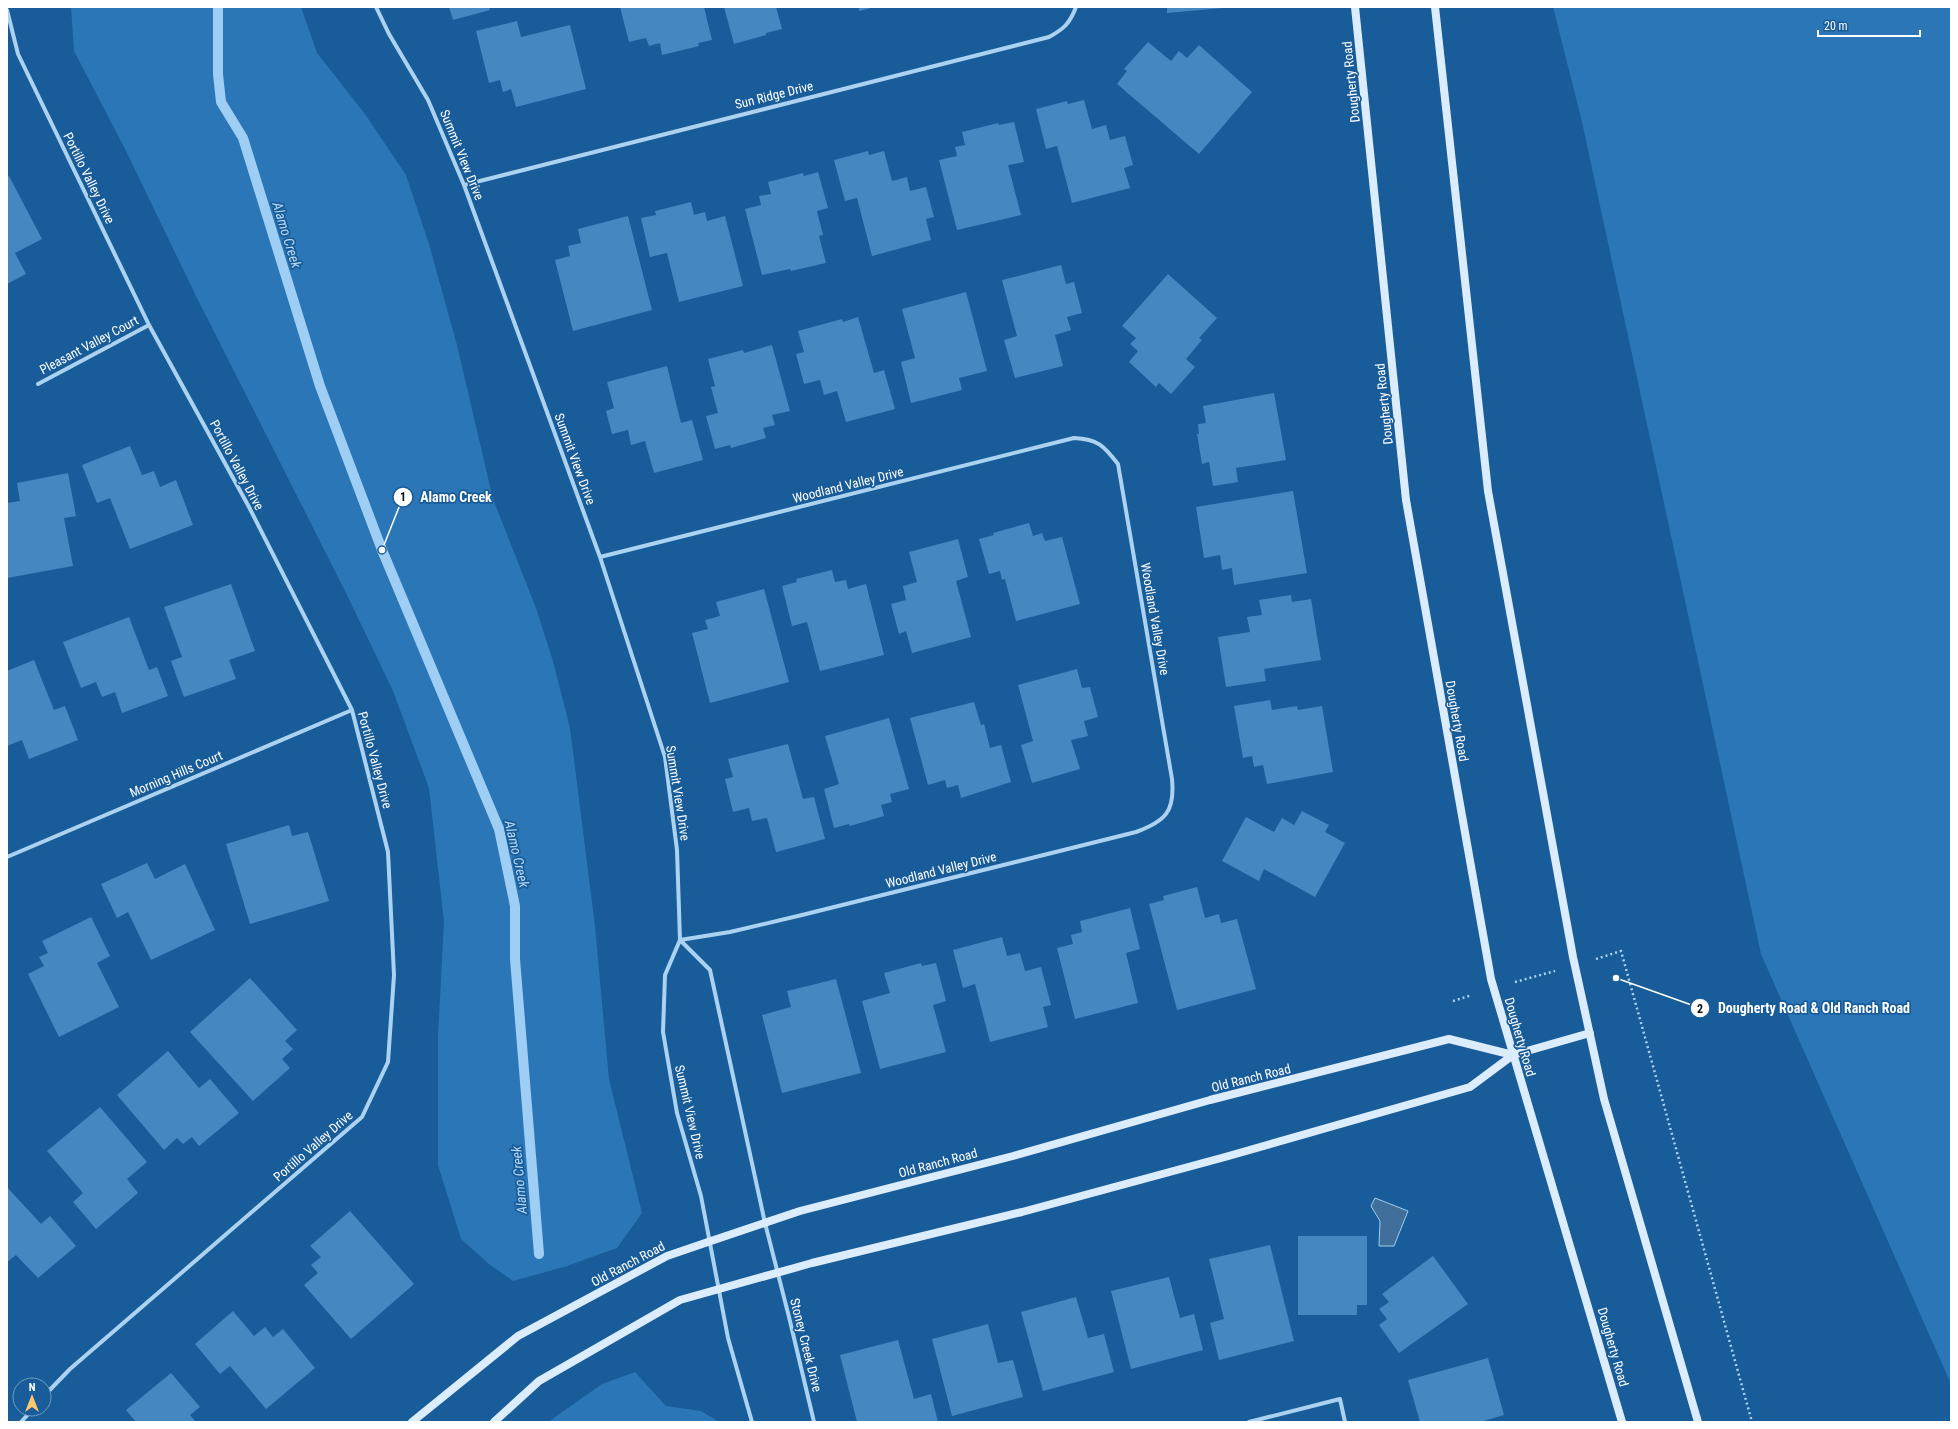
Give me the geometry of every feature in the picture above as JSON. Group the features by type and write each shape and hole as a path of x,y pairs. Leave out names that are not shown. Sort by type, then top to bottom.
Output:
{"main road":[{"name":"Dougherty Road","path":"1355,7 1406,500 1493,989 1622,1422"},
{"path":"1434,7 1488,491 1575,965 1604,1099 1698,1422"},
{"name":"Old Ranch Road","path":"494,1422 538,1381 680,1300 777,1273 1022,1212 1225,1157 1470,1087 1513,1055 1590,1033"},
{"name":"Old Ranch Road","path":"412,1422 518,1336 666,1256 800,1211 1013,1156 1210,1100 1449,1039 1513,1055"}],"street":[{"name":"Summit View Drive","path":"376,7 389,34 428,100 464,185 600,557 665,757 677,850 680,940 665,975 663,1032 677,1113 700,1196 708,1242 720,1289"},
{"name":"Sun Ridge Drive","path":"464,185 1049,37 1062,30 1071,21 1076,7"},
{"name":"Portillo Valley Drive","path":"7,10 18,54 149,325 249,507 352,710 388,852 394,975 388,1062 362,1117 70,1368 52,1387"},
{"name":"Pleasant Valley Court","path":"38,384 149,325"},
{"name":"Woodland Valley Drive","path":"600,557 1074,438 1089,439 1105,447 1118,464 1172,779 1174,795 1167,812 1154,825 1136,832 802,916 730,932 680,940"},
{"name":"Morning Hills Court","path":"7,857 352,710"},
{"path":"680,940 710,970 764,1223 777,1273"},
{"name":"Stoney Creek Drive","path":"777,1273 791,1324 814,1422"},
{"path":"720,1289 728,1338 752,1422"},
{"path":"1249,1422 1340,1399 1345,1422"}],"path":[{"path":"1453,1001 1621,951 1752,1422"}],"shaded area":[{"path":"71,7 301,7 317,53 365,114 406,175 429,244 457,345 493,499 536,608 553,661 570,728 595,926 609,1079 642,1213 617,1248 564,1267 513,1281 489,1264 461,1239 438,1165 438,1036 444,922 429,788 393,691 347,595 196,296 125,149 74,51"},
{"path":"1553,7 1951,7 1951,1384 1761,954 1582,122"},
{"path":"1375,1198 1408,1211 1394,1246 1379,1246 1380,1221 1371,1206"},
{"path":"635,1372 666,1406 701,1411 719,1422 548,1422 602,1384"}],"building":[{"path":"449,7 489,7 490,10 453,20"},
{"path":"620,7 704,7 712,40 698,43 699,46 662,55 660,43 649,46 646,38 629,42"},
{"path":"724,7 776,7 782,29 734,44"},
{"path":"859,7 871,7 871,8 859,11"},
{"path":"1167,7 1223,7 1223,8 1167,13"},
{"path":"517,21 521,37 570,25 586,89 516,107 511,89 503,92 500,80 489,83 476,31"},
{"path":"1148,42 1171,61 1179,51 1187,58 1199,45 1252,92 1199,154 1117,84 1127,71 1124,69"},
{"path":"1084,100 1092,129 1106,125 1110,140 1125,136 1133,165 1124,168 1130,188 1072,203 1057,146 1046,149 1036,109 1067,101 1068,104"},
{"path":"1014,122 1024,162 1008,165 1021,215 957,230 939,160 957,156 955,147 965,145 962,132 998,123 999,125"},
{"path":"868,151 869,155 884,151 892,181 907,177 910,191 926,187 934,217 926,219 931,240 872,256 857,198 845,201 834,160"},
{"path":"818,172 828,208 817,211 823,235 819,236 826,263 791,271 790,269 762,275 745,209 761,205 759,196 771,194 768,182 803,173 804,176"},
{"path":"9,176 42,239 15,253 26,274 7,284 7,177"},
{"path":"691,202 694,215 705,212 707,221 725,216 743,286 679,302 667,253 650,257 641,218 656,215 655,211"},
{"path":"628,216 652,310 573,331 555,260 570,256 568,246 581,243 578,229"},
{"path":"1061,265 1066,284 1074,282 1082,313 1067,317 1071,330 1055,335 1063,366 1015,378 1004,340 1017,336 1002,280"},
{"path":"1168,274 1217,318 1199,338 1202,340 1186,359 1195,367 1171,394 1159,383 1156,387 1129,362 1138,351 1130,344 1136,338 1122,326"},
{"path":"966,292 987,371 959,378 962,390 911,403 901,362 915,358 902,309"},
{"path":"858,317 874,373 884,370 895,409 846,422 837,391 824,395 820,380 804,384 796,354 804,352 798,331 842,319 843,322"},
{"path":"772,345 790,411 772,415 775,425 763,428 766,438 731,448 730,445 715,449 706,416 718,413 711,387 715,386 708,359 743,350 744,353"},
{"path":"667,366 681,423 692,420 703,460 654,473 645,441 631,445 628,430 612,434 606,411 614,408 607,382"},
{"path":"1274,393 1286,460 1236,468 1238,482 1213,486 1209,462 1202,464 1197,434 1199,434 1198,424 1206,423 1203,406"},
{"path":"130,446 142,475 154,471 160,487 176,480 193,525 130,549 110,498 97,503 82,465"},
{"path":"68,473 76,516 64,518 73,566 7,578 7,503 20,501 17,483"},
{"path":"1293,491 1307,573 1234,585 1232,568 1222,570 1220,555 1204,558 1196,507"},
{"path":"1029,523 1033,536 1042,533 1045,541 1062,537 1080,604 1016,621 1005,579 1002,580 1000,571 989,574 979,539 994,535 993,533"},
{"path":"958,539 968,577 956,581 971,637 912,653 906,631 899,634 891,604 906,600 903,586 917,582 909,552"},
{"path":"832,570 835,582 846,580 848,589 866,584 884,655 820,671 807,622 792,626 782,586 797,582 796,579"},
{"path":"231,584 255,651 229,660 236,679 184,697 171,661 182,657 164,607"},
{"path":"764,589 789,682 710,703 692,633 708,629 705,620 720,616 716,602"},
{"path":"1291,595 1292,602 1311,599 1321,660 1264,669 1266,681 1226,687 1218,637 1250,632 1247,617 1262,615 1259,600"},
{"path":"129,617 149,670 157,667 168,696 122,713 115,692 102,697 96,682 81,688 63,642"},
{"path":"34,660 54,710 65,706 78,740 29,759 22,740 7,746 7,671"},
{"path":"1077,669 1082,688 1090,687 1098,717 1084,721 1088,736 1071,740 1080,769 1032,783 1021,745 1033,741 1018,685"},
{"path":"1270,700 1272,710 1297,706 1298,710 1322,706 1333,772 1267,784 1263,765 1254,767 1252,756 1243,758 1234,706"},
{"path":"974,702 981,725 984,724 990,748 1001,745 1011,782 961,798 958,785 947,788 945,780 928,785 910,718"},
{"path":"889,718 909,789 890,794 892,802 881,805 884,816 850,826 849,824 834,828 824,789 839,784 825,736"},
{"path":"788,744 803,799 814,797 825,839 776,852 767,818 752,821 749,808 733,812 725,779 733,777 728,759"},
{"path":"1302,811 1329,825 1325,832 1345,843 1315,897 1264,869 1259,881 1222,861 1246,817 1274,832 1282,818 1294,825"},
{"path":"289,825 292,836 308,832 329,901 250,924 226,844"},
{"path":"147,863 155,879 185,864 215,930 151,960 128,912 117,918 101,884"},
{"path":"1197,887 1205,918 1219,914 1221,923 1237,919 1256,989 1177,1010 1149,904 1164,900 1163,896"},
{"path":"1130,908 1140,949 1126,953 1138,1003 1075,1019 1057,948 1073,944 1071,935 1082,932 1080,921"},
{"path":"91,917 110,956 97,963 119,1007 59,1037 28,974 44,966 39,957 48,953 42,941"},
{"path":"1002,937 1007,956 1020,953 1025,971 1041,967 1051,1005 1043,1007 1048,1027 990,1042 975,984 963,988 953,950"},
{"path":"921,963 922,966 936,963 946,1001 933,1005 946,1052 880,1069 862,1001 890,993 884,973"},
{"path":"250,978 297,1030 285,1041 293,1049 282,1059 290,1068 253,1101 190,1032"},
{"path":"836,979 861,1073 782,1093 762,1015 791,1007 787,991"},
{"path":"168,1051 199,1088 210,1079 239,1113 199,1146 192,1137 183,1144 177,1138 164,1150 117,1095"},
{"path":"100,1107 147,1162 127,1179 138,1193 96,1229 73,1202 83,1193 47,1151"},
{"path":"7,1187 41,1224 50,1216 76,1246 38,1278 16,1255 7,1262"},
{"path":"350,1211 414,1284 351,1339 304,1285 318,1273 311,1265 321,1257 310,1246"},
{"path":"1298,1236 1367,1236 1367,1305 1357,1305 1357,1315 1298,1315"},
{"path":"1270,1245 1294,1341 1219,1360 1210,1323 1224,1319 1209,1259"},
{"path":"1433,1256 1468,1304 1399,1353 1379,1325 1387,1319 1379,1309 1389,1302 1382,1294"},
{"path":"1169,1277 1180,1318 1194,1314 1203,1350 1131,1369 1111,1291"},
{"path":"1076,1297 1088,1338 1104,1334 1114,1372 1043,1391 1021,1312"},
{"path":"233,1311 254,1336 265,1327 273,1337 283,1329 315,1368 266,1409 230,1366 220,1374 195,1344"},
{"path":"988,1324 998,1363 1013,1360 1023,1397 952,1416 932,1339"},
{"path":"898,1340 914,1399 931,1394 938,1422 857,1422 840,1355"},
{"path":"1488,1358 1504,1415 1480,1422 1420,1422 1408,1380"},
{"path":"171,1373 200,1407 190,1415 196,1422 136,1422 126,1410"}],"waterway":[{"name":"Alamo Creek","path":"218,7 218,74 221,102 243,138 320,386 382,550 499,829 515,906 515,959 539,1254"}],"place":[{"name":"Alamo Creek","path":"382,550"},
{"name":"Dougherty Road & Old Ranch Road","path":"1616,978"}]}
